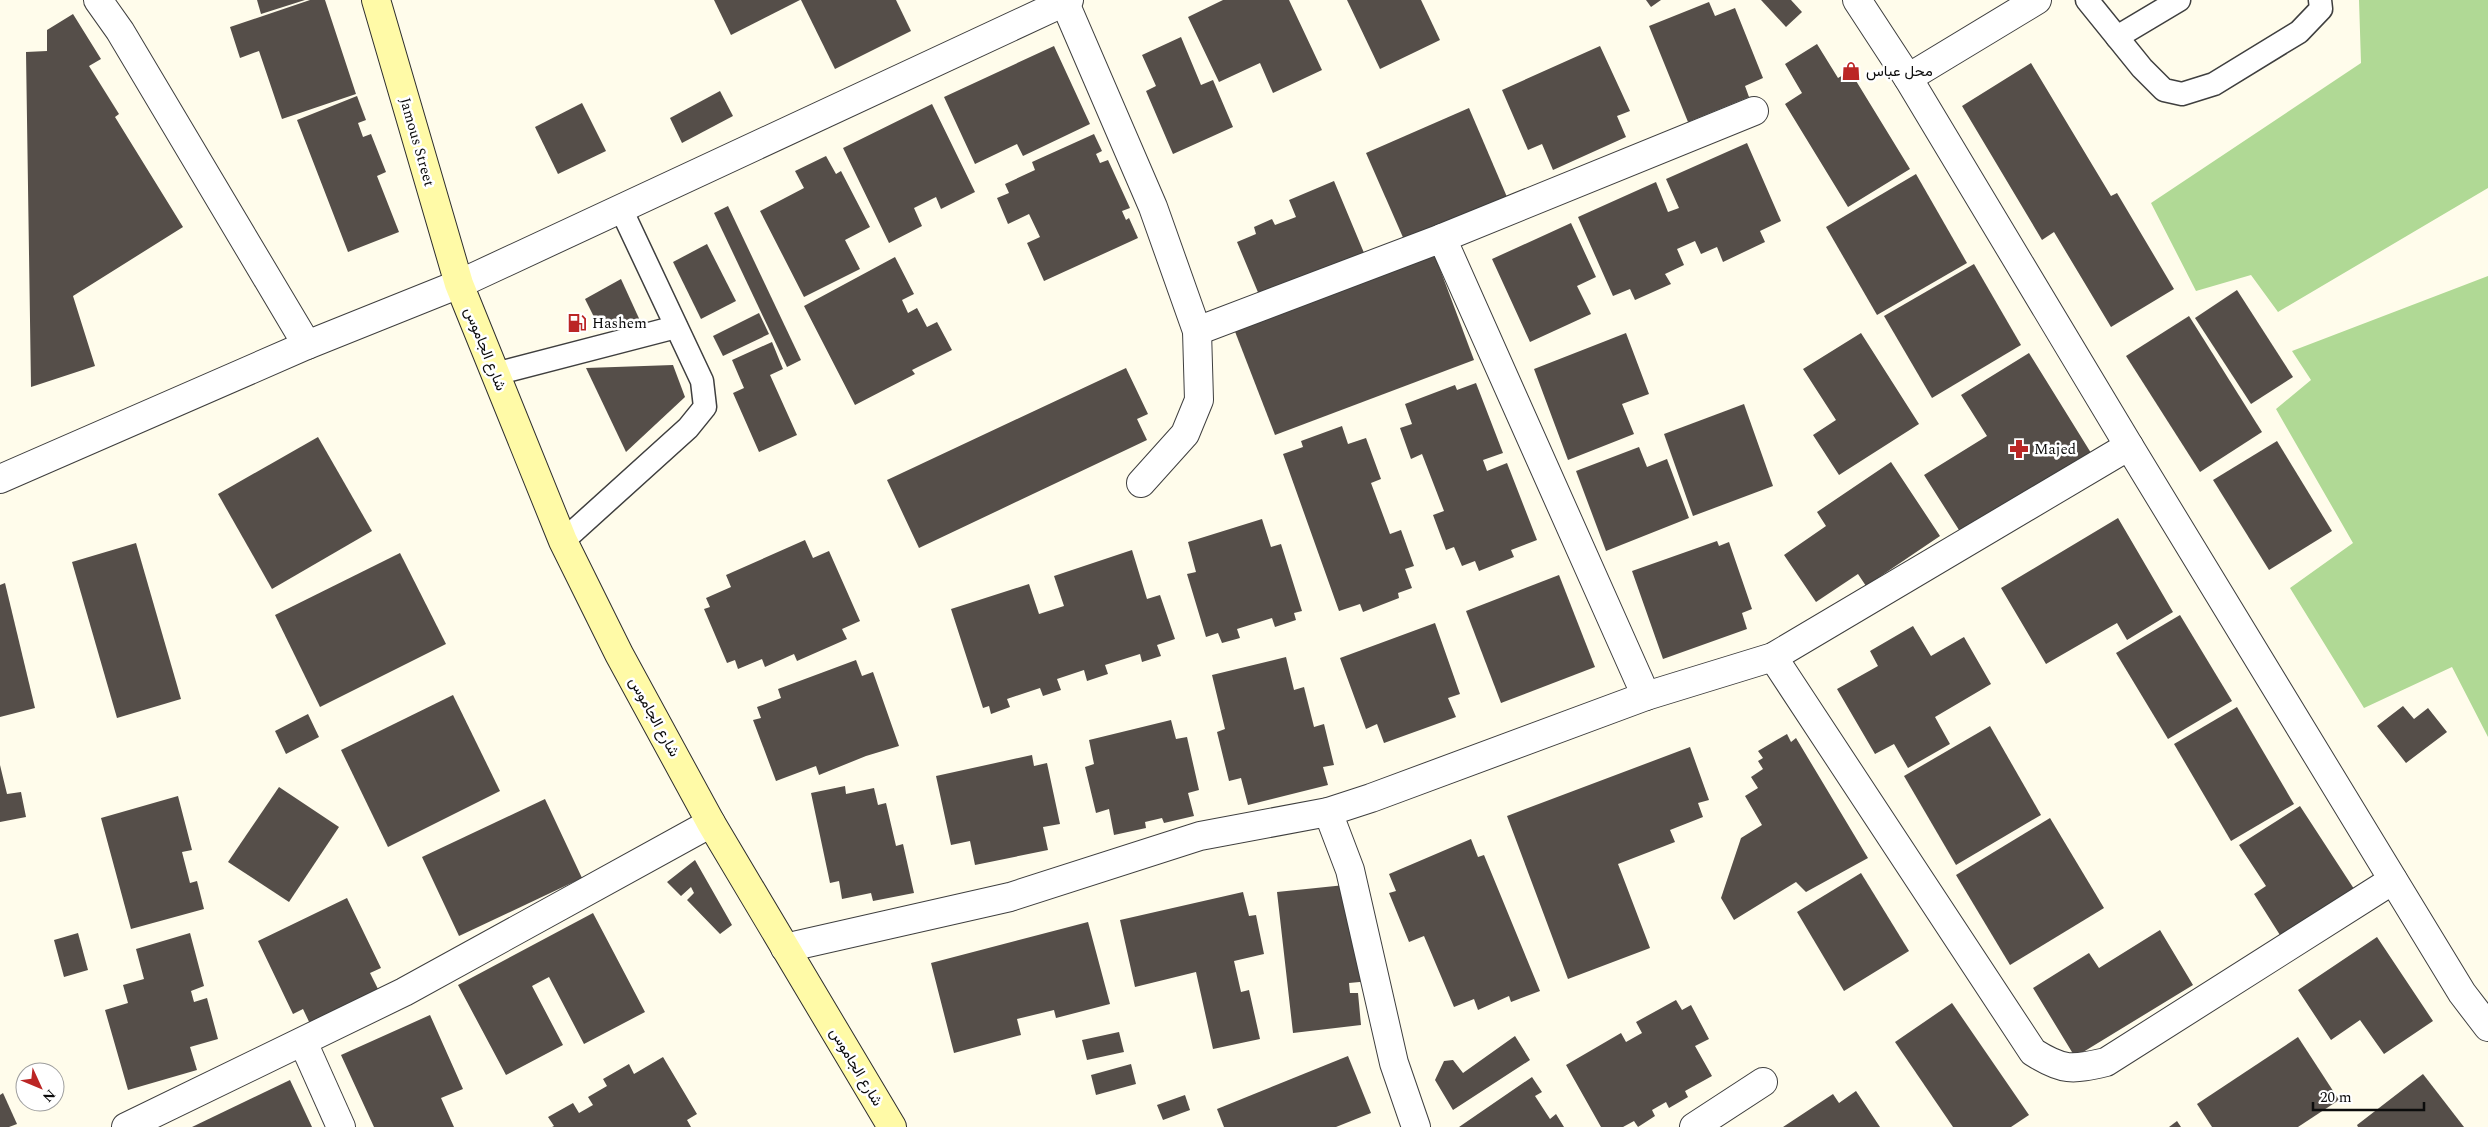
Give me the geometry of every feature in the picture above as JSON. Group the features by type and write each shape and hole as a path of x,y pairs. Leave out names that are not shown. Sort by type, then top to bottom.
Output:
{"street":[{"path":"98,0 120,31 307,345"},
{"name":"Jamous Street","path":"376,0 459,284"},
{"path":"1857,0 1908,78 2129,446 2462,993 2488,1027"},
{"path":"1908,78 2037,0"},
{"path":"0,479 307,345 459,284 1067,2 1153,207 1197,331 1200,369 1199,400 1185,434 1141,482"},
{"path":"1197,331 1442,238 1754,111"},
{"path":"1442,238 1646,696"},
{"name":"شارع الجاموس","path":"459,284 563,541 619,654 711,823 892,1127"},
{"path":"785,948 1010,897 1200,836 1328,812 1371,798 1646,696 1773,657 2129,446"},
{"path":"1773,657 2033,1052 2054,1065 2078,1069 2106,1062 2393,880"},
{"path":"1328,812 1350,870 1394,1063 1416,1127"},
{"path":"126,1127 303,1042 495,944 711,823"},
{"path":"303,1042 341,1127"},
{"path":"1694,1127 1763,1082"}],"lane":[{"path":"2087,0 2142,68 2164,90 2182,94 2214,84 2299,32 2321,9 2320,0"},
{"path":"2117,37 2178,0"},
{"path":"563,541 688,428 704,407 702,381 621,209"},
{"path":"495,374 676,327"}],"green space":[{"path":"2359,0 2488,0 2488,188 2278,312 2251,275 2196,291 2151,203 2361,63"},
{"path":"2488,276 2488,737 2452,667 2364,708 2290,588 2353,543 2276,409 2311,380 2292,351"}],"building":[{"path":"257,0 305,0 261,14"},
{"path":"310,0 325,0 356,94 282,119 259,51 240,58 230,27"},
{"path":"714,0 800,0 731,35"},
{"path":"801,0 896,0 911,31 835,69"},
{"path":"1223,0 1289,0 1322,70 1273,93 1260,63 1219,82 1188,17"},
{"path":"1347,0 1421,0 1440,40 1380,69"},
{"path":"1646,0 1661,0 1651,7"},
{"path":"1761,0 1791,0 1802,12 1786,27"},
{"path":"1709,2 1715,16 1735,8 1763,78 1745,86 1749,97 1688,122 1649,26"},
{"path":"73,14 101,59 89,66 119,114 115,117 183,227 73,296 95,366 31,387 26,52 47,51 47,30"},
{"path":"1181,37 1201,85 1213,80 1233,127 1173,154 1146,91 1156,86 1142,55"},
{"path":"1817,44 1838,78 1850,71 1910,169 1848,207 1785,104 1802,93 1785,64"},
{"path":"1054,46 1090,124 1023,156 1017,144 975,164 944,97"},
{"path":"1600,46 1630,111 1617,116 1626,137 1553,170 1542,144 1528,150 1502,90"},
{"path":"2031,63 2111,196 2117,193 2174,289 2111,327 2054,232 2042,240 1962,106"},
{"path":"720,91 733,116 682,143 670,118"},
{"path":"357,96 366,120 358,123 363,137 371,134 386,172 377,176 399,232 348,252 297,120"},
{"path":"582,103 606,151 558,174 535,127"},
{"path":"932,104 975,192 941,209 936,197 914,208 922,226 889,243 843,148"},
{"path":"1469,108 1507,197 1405,242 1366,153"},
{"path":"1094,134 1102,151 1096,154 1100,163 1108,160 1130,208 1122,211 1126,220 1129,218 1138,238 1044,281 1027,243 1040,237 1029,214 1008,224 997,198 1009,193 1005,184 1035,170 1032,162"},
{"path":"1747,143 1781,221 1760,231 1765,242 1723,262 1717,247 1701,254 1695,241 1677,249 1684,265 1665,274 1671,284 1635,300 1630,289 1613,296 1578,217 1656,182 1668,212 1679,208 1666,179"},
{"path":"826,156 836,174 841,171 870,227 845,240 860,269 804,297 760,211 804,188 795,171"},
{"path":"1916,174 1967,263 1877,315 1826,227"},
{"path":"1334,181 1367,260 1338,273 1335,264 1286,285 1262,302 1237,242 1256,234 1254,227 1272,219 1275,225 1296,217 1289,200"},
{"path":"728,206 801,360 787,367 714,213"},
{"path":"1571,223 1596,277 1577,286 1591,314 1530,342 1492,259"},
{"path":"707,244 736,301 701,319 673,262"},
{"path":"1434,253 1474,360 1275,435 1234,329"},
{"path":"895,257 914,294 902,300 908,313 917,308 927,327 937,322 952,350 912,370 915,374 855,405 804,306"},
{"path":"1974,264 2021,345 1932,398 1884,316"},
{"path":"621,279 642,325 597,323 585,299"},
{"path":"2237,290 2293,377 2251,404 2195,318"},
{"path":"759,313 769,334 723,356 713,336"},
{"path":"2189,316 2262,432 2200,472 2126,356"},
{"path":"1626,333 1649,394 1622,404 1634,434 1568,460 1534,369"},
{"path":"1861,333 1919,424 1839,475 1813,435 1836,420 1803,369"},
{"path":"772,342 783,369 770,375 797,435 759,452 733,393 744,388 732,360"},
{"path":"2029,353 2096,461 1966,541 1924,475 1987,436 1961,395"},
{"path":"673,365 685,397 626,452 586,368"},
{"path":"1126,368 1148,414 1137,419 1147,440 919,548 887,480"},
{"path":"1476,383 1503,453 1483,460 1487,471 1507,463 1537,540 1511,550 1514,557 1479,571 1475,561 1462,566 1454,547 1446,550 1433,515 1444,511 1422,454 1411,459 1400,428 1412,424 1405,404 1455,385 1457,390"},
{"path":"1744,404 1773,486 1693,516 1664,434"},
{"path":"1342,426 1348,444 1366,438 1381,479 1371,483 1390,534 1401,530 1414,566 1405,569 1412,588 1398,593 1399,598 1363,612 1360,604 1339,611 1283,454 1303,447 1301,441"},
{"path":"318,437 372,531 272,589 218,494"},
{"path":"2277,441 2332,531 2269,570 2213,480"},
{"path":"1639,447 1647,467 1667,459 1689,518 1606,551 1576,471"},
{"path":"1891,462 1940,536 1866,586 1858,574 1816,602 1784,555 1826,526 1817,512"},
{"path":"2118,518 2173,612 2127,640 2117,623 2046,664 2001,588"},
{"path":"1262,519 1271,547 1281,544 1302,611 1294,613 1296,620 1275,627 1272,618 1237,629 1240,638 1222,643 1218,633 1206,637 1187,574 1196,572 1188,542"},
{"path":"805,540 813,558 829,551 860,621 842,629 847,639 797,661 794,654 765,667 762,659 738,669 735,660 727,663 704,609 710,607 706,598 731,587 726,575"},
{"path":"1717,541 1719,546 1729,542 1752,609 1742,613 1747,629 1663,659 1632,571"},
{"path":"136,543 181,699 117,718 72,562"},
{"path":"1132,550 1147,599 1160,595 1175,639 1157,645 1161,656 1142,662 1140,654 1105,665 1108,674 1087,681 1084,670 1057,679 1061,690 1043,696 1040,688 1007,699 1010,707 991,714 989,706 983,708 951,609 1029,584 1039,614 1064,606 1054,576"},
{"path":"400,553 446,644 320,707 275,615"},
{"path":"1559,575 1595,667 1501,703 1466,611"},
{"path":"5,583 35,708 0,717 0,585"},
{"path":"2180,615 2232,701 2168,739 2116,653"},
{"path":"1435,623 1460,694 1448,698 1456,717 1384,743 1377,724 1366,729 1340,658"},
{"path":"1913,626 1931,656 1964,637 1991,684 1935,717 1950,744 1908,768 1894,744 1875,754 1837,689 1878,666 1870,651"},
{"path":"1286,657 1294,690 1304,687 1314,727 1324,724 1334,765 1323,767 1328,785 1248,805 1241,778 1229,781 1217,732 1225,729 1212,675"},
{"path":"856,660 862,676 873,672 899,746 866,756 819,775 816,766 776,781 753,720 761,718 757,707 781,698 778,689"},
{"path":"453,695 500,791 388,847 341,750"},
{"path":"2403,706 2414,719 2428,708 2447,732 2406,763 2377,726"},
{"path":"2237,707 2294,804 2231,841 2174,744"},
{"path":"308,714 319,737 286,754 275,731"},
{"path":"1171,720 1176,739 1187,737 1199,790 1188,793 1194,816 1164,823 1162,818 1145,822 1146,828 1114,835 1109,809 1096,813 1085,767 1094,764 1089,740"},
{"path":"1990,726 2041,815 1956,865 1904,776"},
{"path":"1787,734 1791,742 1796,738 1868,858 1806,892 1796,882 1734,920 1721,898 1741,838 1762,825 1745,796 1758,788 1751,777 1763,769 1758,761 1763,758 1758,751"},
{"path":"1690,747 1709,800 1698,803 1703,817 1670,830 1675,842 1618,864 1650,948 1568,979 1507,816"},
{"path":"1032,755 1034,766 1047,763 1060,824 1043,827 1048,850 975,865 970,841 951,845 936,776"},
{"path":"0,765 7,794 21,792 26,817 0,822"},
{"path":"845,786 846,794 874,788 878,805 886,803 896,846 903,844 914,893 873,901 871,893 842,899 839,881 830,883 811,793"},
{"path":"279,787 339,827 289,902 228,862"},
{"path":"178,796 192,850 182,852 190,883 197,881 204,909 131,929 101,818"},
{"path":"545,799 582,878 459,936 422,857"},
{"path":"2300,806 2358,895 2285,943 2254,894 2266,886 2239,845"},
{"path":"2050,818 2104,908 2010,965 1956,875"},
{"path":"1471,839 1478,857 1484,855 1540,991 1511,1002 1509,996 1478,1010 1474,999 1454,1007 1424,936 1409,942 1389,893 1396,891 1389,874"},
{"path":"695,860 732,925 720,934 687,900 694,893 691,887 681,896 667,882"},
{"path":"1861,873 1909,951 1844,991 1797,912"},
{"path":"1345,885 1370,981 1349,983 1350,993 1358,993 1361,1025 1293,1033 1277,892"},
{"path":"1243,892 1249,916 1256,915 1264,954 1234,961 1241,992 1249,990 1260,1039 1213,1049 1196,972 1135,987 1120,920"},
{"path":"347,898 381,968 370,973 381,995 312,1028 303,1009 293,1014 258,941"},
{"path":"593,913 645,1012 584,1044 549,977 532,986 563,1045 506,1075 458,985"},
{"path":"1088,922 1110,1004 1056,1018 1054,1010 1017,1019 1021,1035 954,1053 931,963"},
{"path":"2160,930 2193,985 2075,1057 2033,988 2089,953 2099,968"},
{"path":"78,933 88,970 64,977 54,940"},
{"path":"190,933 204,986 191,991 194,1002 207,998 218,1039 190,1047 197,1070 128,1090 105,1010 128,1003 123,985 144,979 136,949"},
{"path":"2377,937 2433,1021 2384,1054 2360,1020 2331,1040 2298,990"},
{"path":"1676,1000 1682,1010 1691,1005 1709,1039 1695,1046 1712,1076 1685,1091 1688,1097 1669,1108 1666,1102 1652,1110 1655,1116 1638,1127 1634,1121 1623,1127 1601,1127 1566,1065 1621,1033 1626,1042 1642,1033 1636,1022"},
{"path":"1952,1003 2029,1115 2011,1127 1953,1127 1895,1042"},
{"path":"430,1015 463,1089 441,1098 454,1127 374,1127 341,1055"},
{"path":"1119,1032 1124,1052 1087,1060 1082,1040"},
{"path":"1515,1036 1530,1060 1453,1110 1435,1080 1444,1061 1453,1060 1463,1073"},
{"path":"2298,1037 2339,1100 2298,1127 2212,1127 2197,1104"},
{"path":"1348,1056 1371,1113 1336,1127 1224,1127 1217,1109"},
{"path":"663,1057 697,1114 687,1120 691,1127 552,1127 554,1126 548,1117 573,1103 579,1113 593,1105 588,1097 607,1086 603,1079 629,1064 634,1074"},
{"path":"1131,1064 1136,1084 1096,1095 1091,1075"},
{"path":"2423,1074 2464,1127 2358,1127 2357,1125"},
{"path":"1532,1077 1542,1092 1535,1096 1550,1119 1556,1114 1564,1127 1459,1127"},
{"path":"290,1080 312,1127 192,1127"},
{"path":"1856,1091 1880,1127 1783,1127 1833,1094 1839,1103"},
{"path":"3,1093 17,1124 9,1127 0,1127 0,1095"},
{"path":"1185,1095 1190,1110 1163,1120 1157,1105"},
{"path":"2177,1121 2181,1127 2169,1127"}],"place":[{"name":"محل عباس","path":"1851,71"},
{"name":"Hashem","path":"577,323"},
{"name":"Majed","path":"2019,449"}]}
